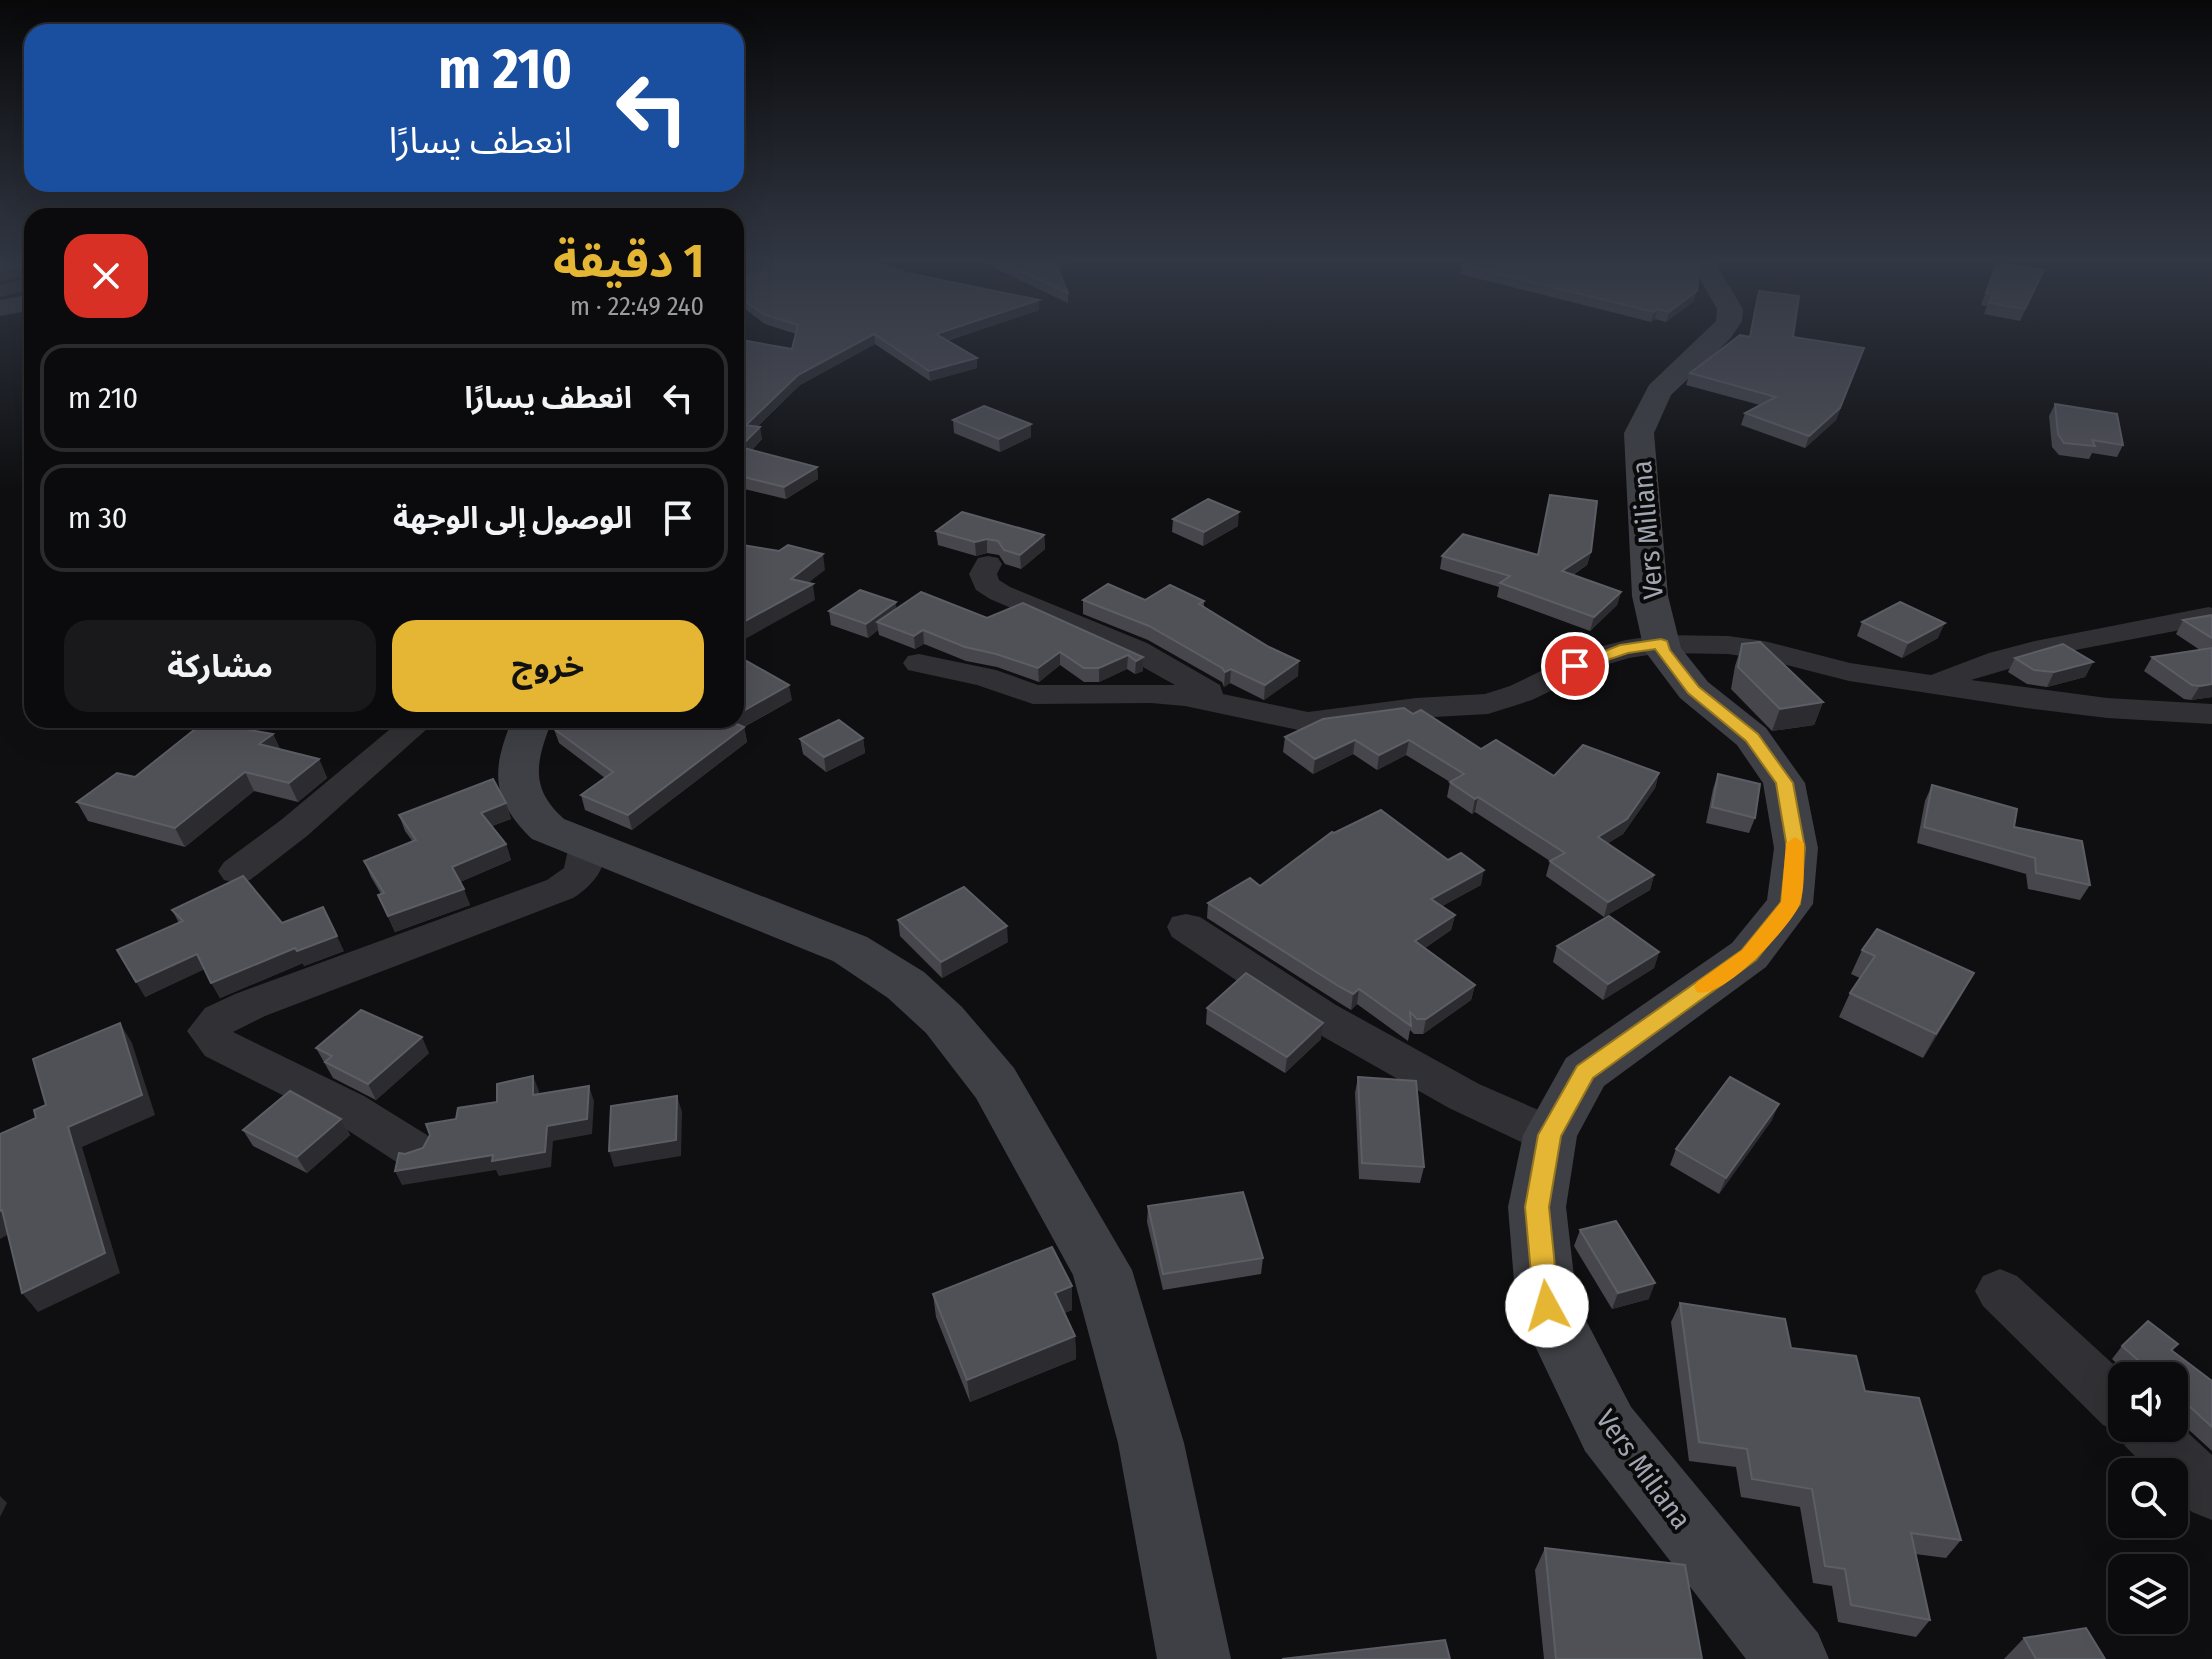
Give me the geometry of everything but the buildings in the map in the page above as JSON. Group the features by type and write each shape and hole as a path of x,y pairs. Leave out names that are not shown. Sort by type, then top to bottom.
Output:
{"main road":[{"name":"Vers Miliana","path":"1717,336 1659,391 1639,433 1650,596 1663,650 1694,690 1752,737 1784,783 1796,848 1790,904 1749,955 1585,1072 1550,1135 1537,1207 1547,1306 1608,1429 1792,1659"},
{"path":"529,728 517,767 520,799 529,813 548,829 850,949 906,985 944,1020 995,1083 1102,1270 1151,1443 1194,1659"}],"street":[{"path":"988,564 983,574 986,584 1000,593 1136,650 1237,707"},
{"path":"1933,685 1960,672 2003,659 2209,616"},
{"path":"919,663 985,677 1033,694 1151,693 1308,722 1416,708 1488,704 1521,693 1591,659 1626,649 1661,644 1728,645 1764,650 1849,672 1933,685 2107,708 2212,714"},
{"path":"237,871 294,828 412,728"},
{"path":"411,1148 348,1108 220,1045 208,1031 220,1019 250,1005 560,889 578,879 584,868 587,845"},
{"path":"1186,927 1321,1016 1464,1096 1550,1135"},
{"path":"2000,1291 2108,1394"},
{"path":"2159,1442 2212,1493"}],"slow traffic":[{"path":"1704,987 1749,955 1790,904 1795,843"}],"route":[{"path":"1547,1306 1537,1207 1550,1135 1585,1072 1749,955 1790,904 1796,848 1784,783 1752,737 1694,690 1661,644 1626,649 1575,666"}]}
